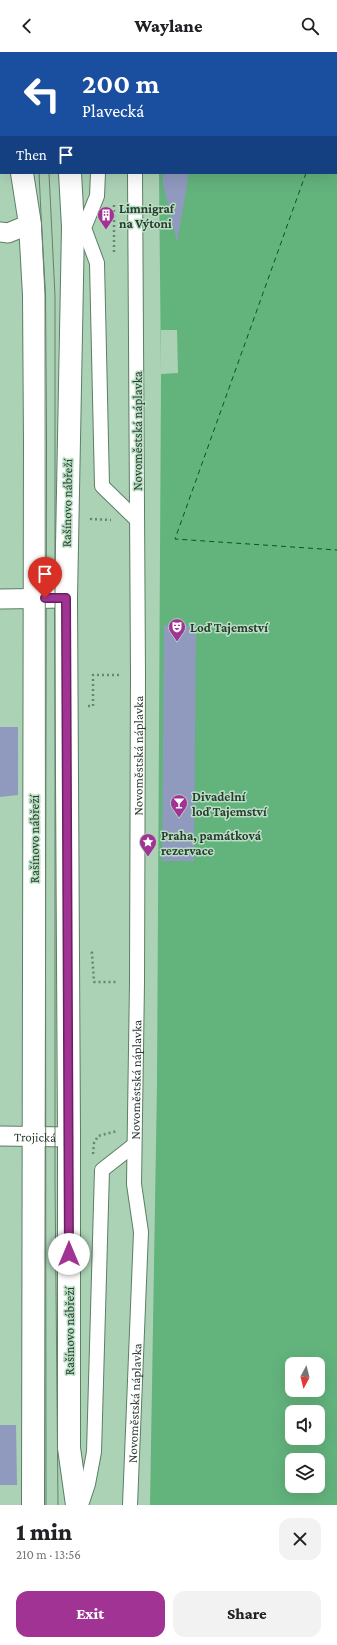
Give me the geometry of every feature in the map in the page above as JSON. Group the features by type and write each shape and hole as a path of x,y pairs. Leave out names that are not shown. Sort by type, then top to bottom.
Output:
{"main road":[{"name":"Rašínovo nábřeží","path":"22,174 30,224 34,295 33,1505"},
{"name":"Rašínovo nábřeží","path":"70,174 73,227 66,598 69,1448 77,1505"}],"street":[{"path":"98,174 97,196 84,228 98,263 102,486 137,520"},
{"name":"Novoměstská náplavka","path":"130,1505 141,1232 134,1184 137,982 138,675 135,174"},
{"path":"0,232 8,232 30,224"},
{"path":"0,599 66,598"},
{"name":"Trojická","path":"0,1136 69,1137"},
{"path":"81,1505 88,1484 94,1452 102,1170 134,1145"}],"path":[{"path":"114,199 114,260"},
{"path":"93,699 93,675 138,675"},
{"path":"93,961 94,982 137,982"},
{"path":"94,1143 98,1136 134,1126"}],"shaded area":[{"path":"159,174 337,174 337,1505 150,1505 157,1084 161,376"}],"pier":[{"path":"161,330 177,330 178,373 161,374"}],"building":[{"path":"163,174 188,174 177,242 163,185"},
{"path":"164,625 196,626 194,861 162,861"},
{"path":"0,727 18,727 18,795 0,797"},
{"path":"0,1425 16,1425 17,1485 0,1485"}],"ferry route":[{"path":"306,174 175,539 337,550"}],"tram line":[{"path":"39,174 45,295 46,1505"},
{"path":"49,174 55,296 55,1180 58,1505"}],"place":[{"name":"Limnigraf na Výtoni","path":"106,230"},
{"name":"Loď Tajemství","path":"177,642"},
{"name":"Divadelní loď Tajemství","path":"179,818"},
{"name":"Praha, památková rezervace","path":"148,857"}],"route":[{"path":"45,598 66,598 69,1254"}]}
